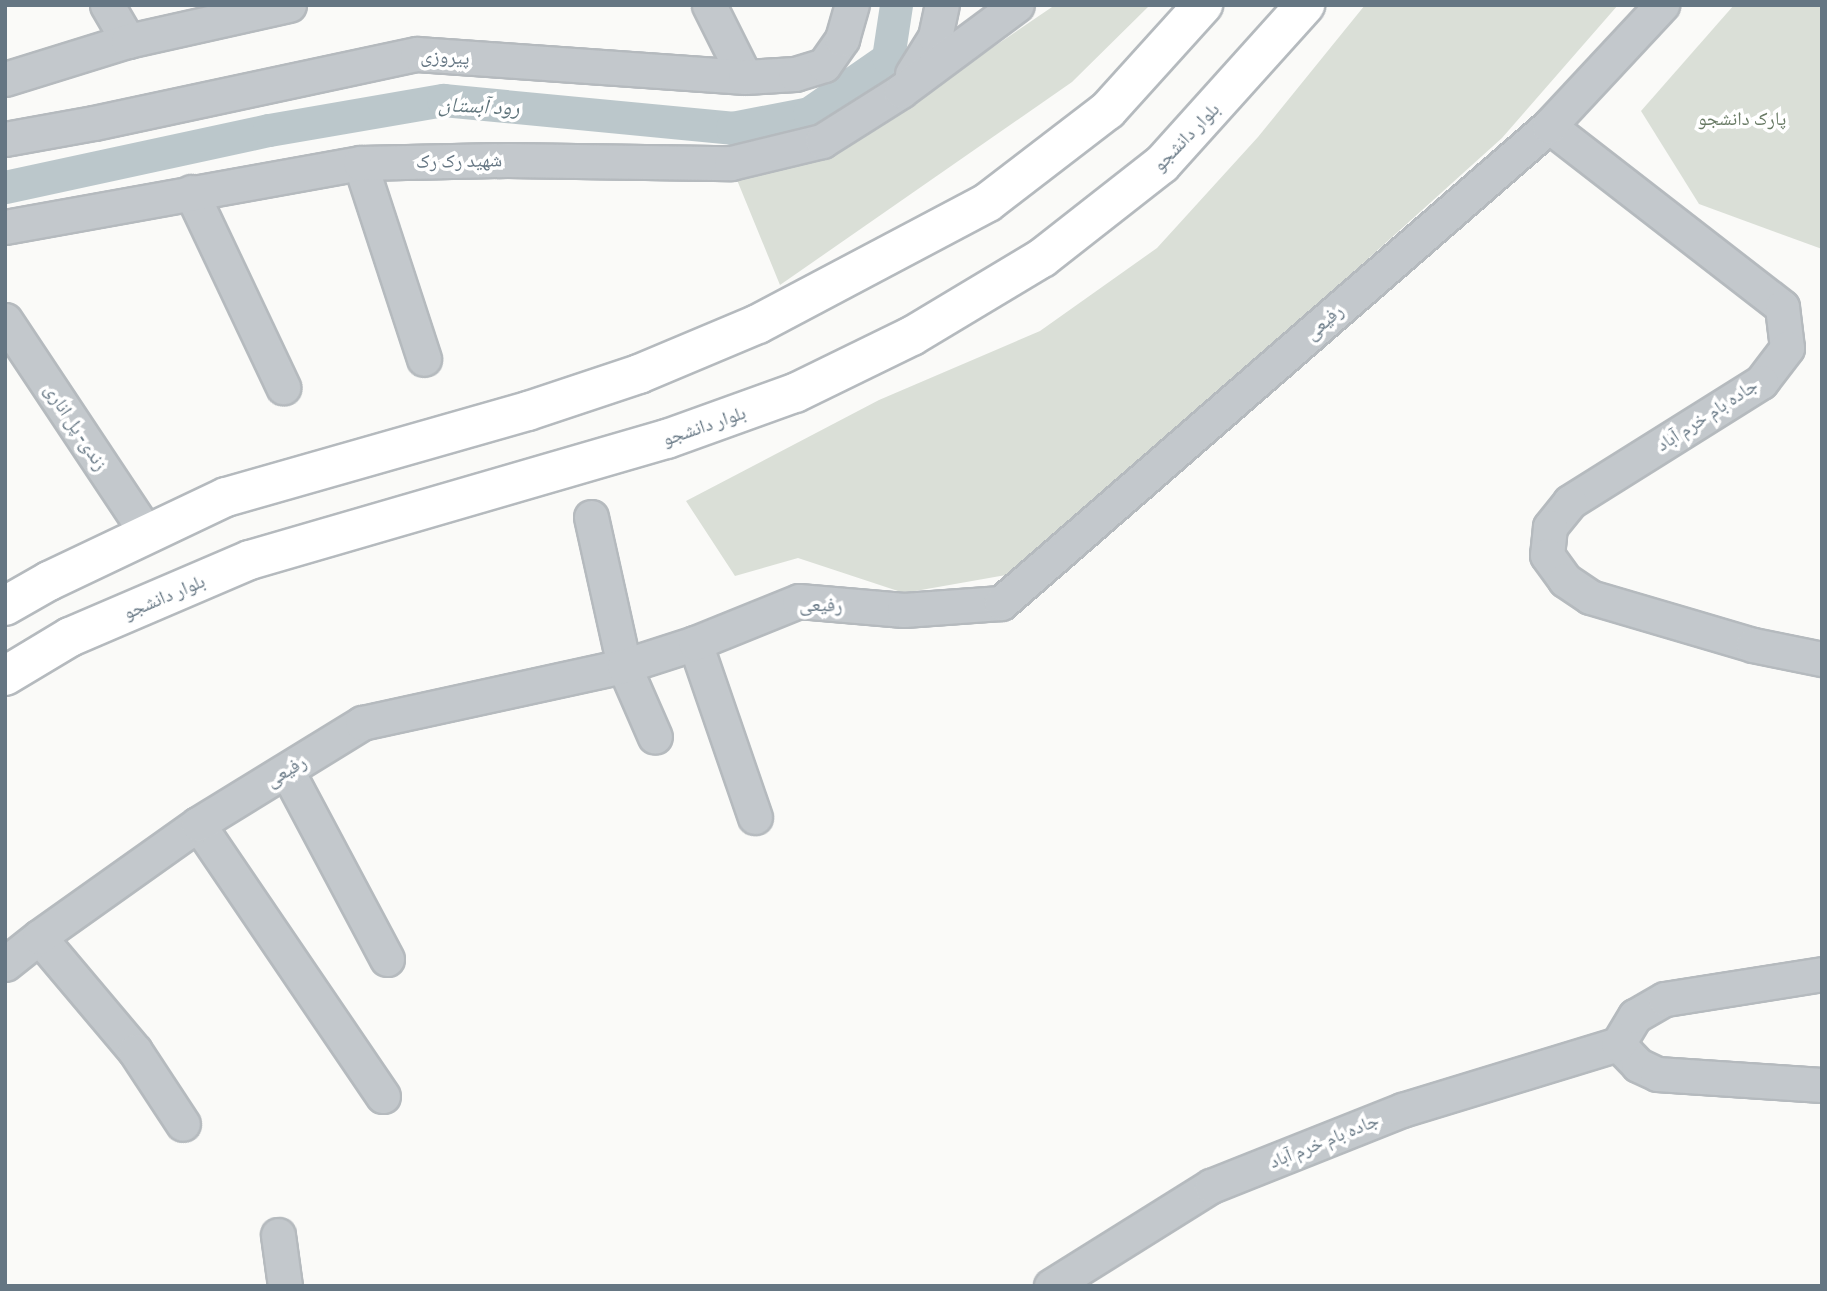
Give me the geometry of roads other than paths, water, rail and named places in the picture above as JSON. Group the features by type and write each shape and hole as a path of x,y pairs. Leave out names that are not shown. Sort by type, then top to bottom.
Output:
{"main road":[{"path":"5,606 49,581 226,497 528,411 639,374 758,324 988,202 1108,110 1203,5"},
{"name":"بلوار دانشجو","path":"5,676 70,637 250,560 667,439 795,393 912,336 1041,258 1162,164 1306,5"}],"street":[{"path":"107,5 128,41"},
{"path":"5,79 128,41 289,5"},
{"path":"709,5 746,77"},
{"name":"پیروزی","path":"5,139 94,123 417,54 746,77 795,74 824,65 842,39 852,5"},
{"path":"901,91 935,37 942,5"},
{"path":"901,91 1017,5"},
{"path":"1549,126 1662,5"},
{"name":"شهید رک رک","path":"5,227 359,163 507,160 731,163 822,141 901,91"},
{"name":"رفیعی","path":"5,964 198,824 362,723 624,666 695,643 799,601 904,610 1001,603 1549,126"},
{"name":"جاده بام خرم آباد","path":"1549,126 1782,307 1787,348 1761,383 1570,502 1550,527 1547,555 1565,580 1590,597 1753,645 1822,659"},
{"path":"359,163 424,359"},
{"path":"191,192 283,387"},
{"name":"زندی- پل اناری","path":"5,320 146,534"},
{"path":"591,517 624,666 655,737"},
{"path":"695,643 755,817"},
{"path":"287,771 387,959"},
{"path":"198,824 383,1096"},
{"path":"39,937 135,1051 183,1124"},
{"path":"1822,974 1665,999 1635,1016 1618,1044 1638,1065 1657,1074 1822,1085"},
{"name":"جاده بام خرم آباد","path":"1051,1286 1211,1186 1402,1110 1618,1044"},
{"path":"278,1235 285,1286"}],"waterway":[{"name":"رود آبستان","path":"5,187 269,130 443,100 732,128 809,113 888,58 896,5"}],"park label":[{"name":"پارک دانشجو","path":"1742,119"}]}
